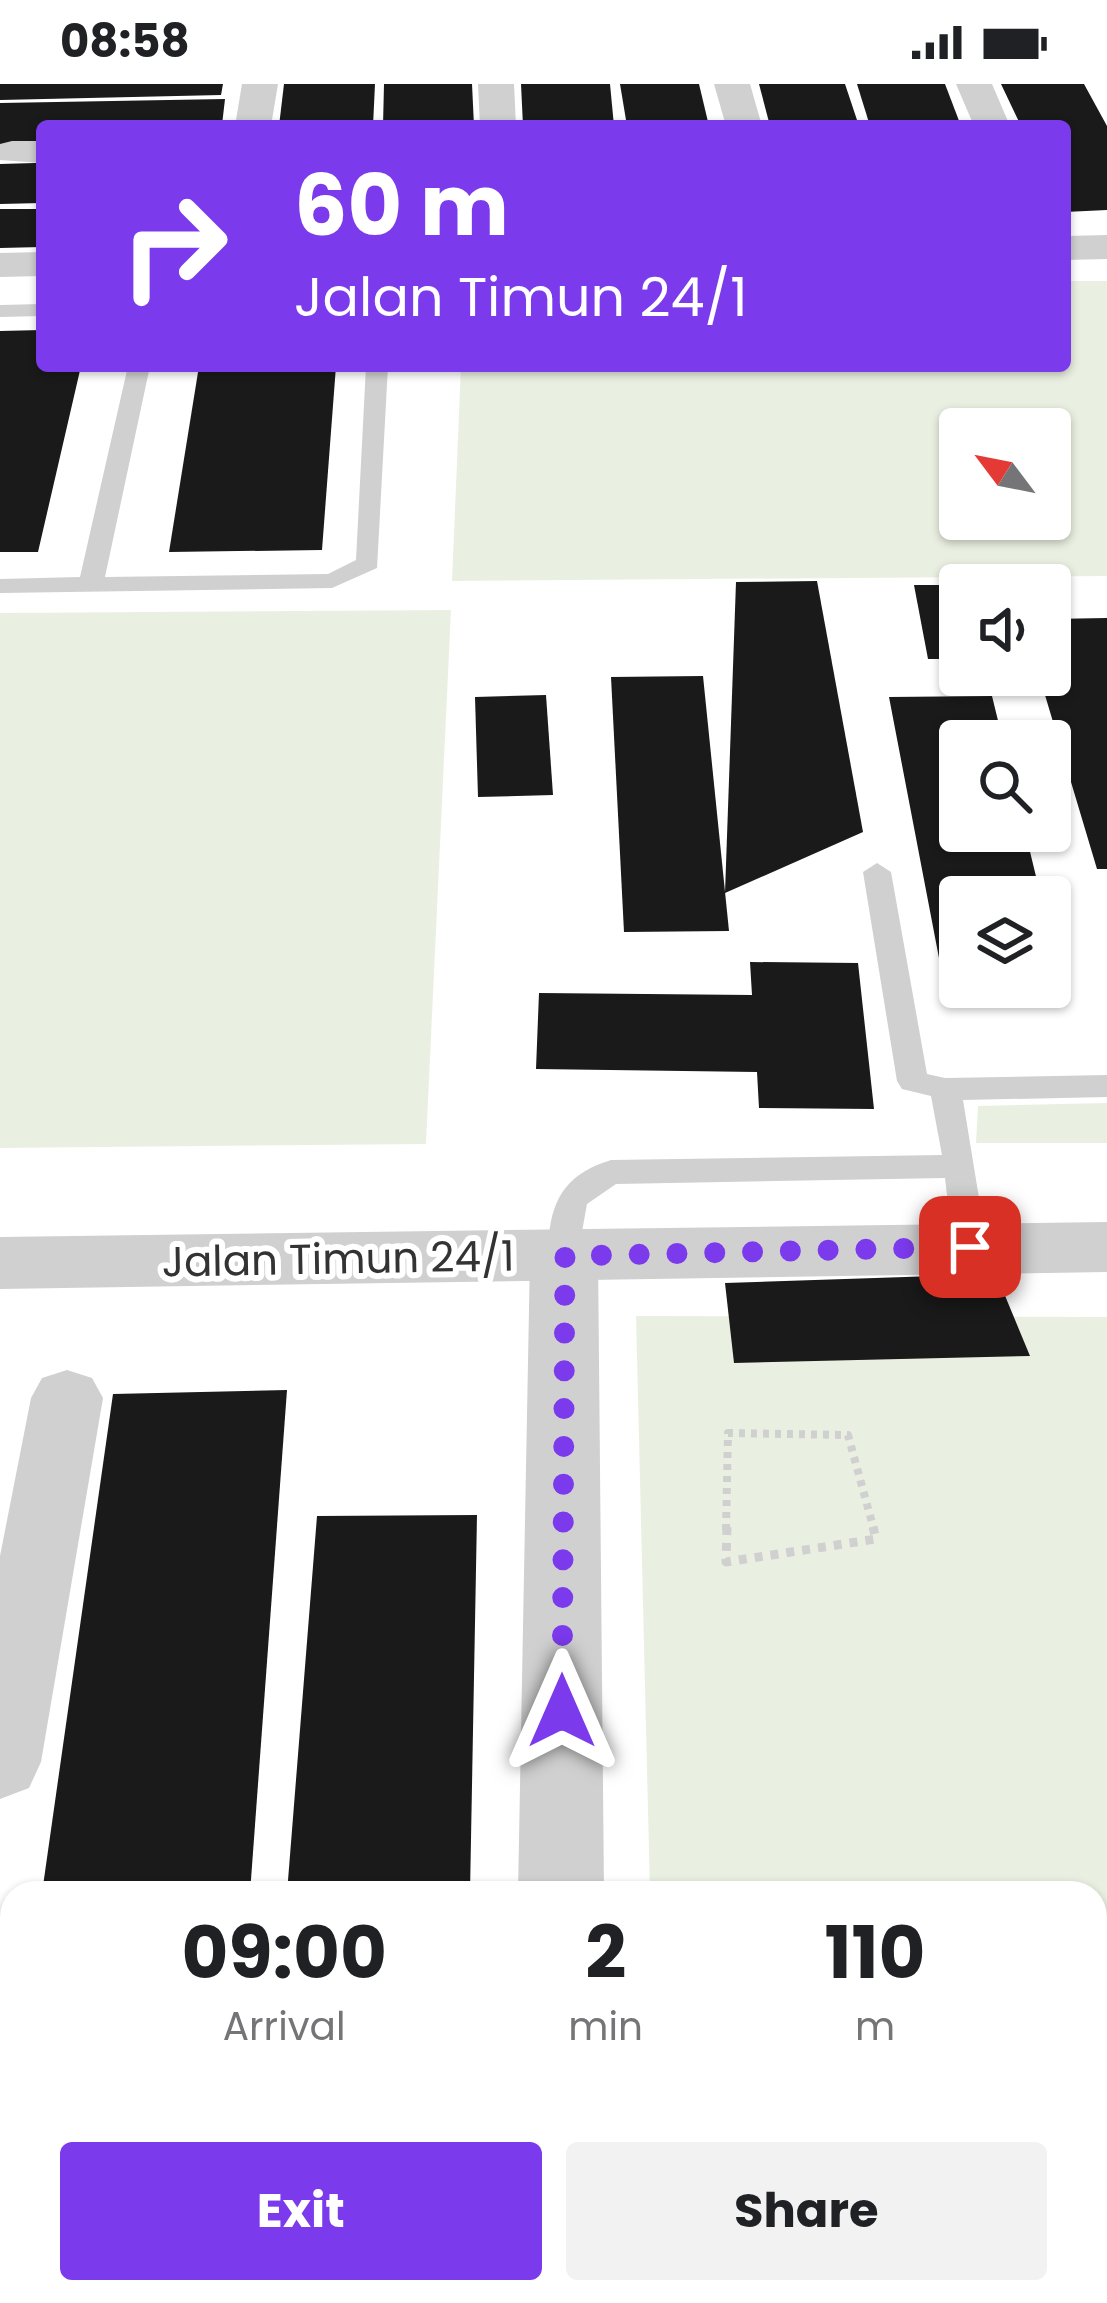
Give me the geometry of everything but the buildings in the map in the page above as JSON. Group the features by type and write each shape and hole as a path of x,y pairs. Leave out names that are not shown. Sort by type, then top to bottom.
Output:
{"street":[{"path":"255,120 260,84"},
{"path":"496,84 498,120"},
{"path":"732,84 741,120"},
{"path":"974,84 989,120"},
{"path":"1071,248 1107,248"},
{"path":"0,265 36,264"},
{"name":"Jalan Timun 24/1","path":"0,1263 1107,1247"},
{"path":"561,1881 565,1256"},
{"path":"0,1762 67,1398"}],"lane":[{"path":"0,311 36,310"},
{"path":"91,584 139,372"},
{"path":"0,586 332,581 368,563 377,372"},
{"path":"877,872 913,1081 945,1089 1107,1086"},
{"path":"945,1089 970,1247"},
{"path":"565,1256 569,1202 580,1185 611,1172 960,1166"}],"path":[{"path":"728,1433 848,1435 876,1539 726,1562 728,1433"}],"green space":[{"path":"1071,281 1107,281 1107,576 1071,576 1071,564 939,564 939,577 452,581 461,372 1071,372"},
{"path":"451,610 426,1144 0,1148 0,613"},
{"path":"1107,1103 1107,1143 976,1143 978,1106"},
{"path":"636,1316 1107,1317 1107,1881 650,1881"}],"route":[{"path":"562,1711 565,1256 970,1247"}]}
